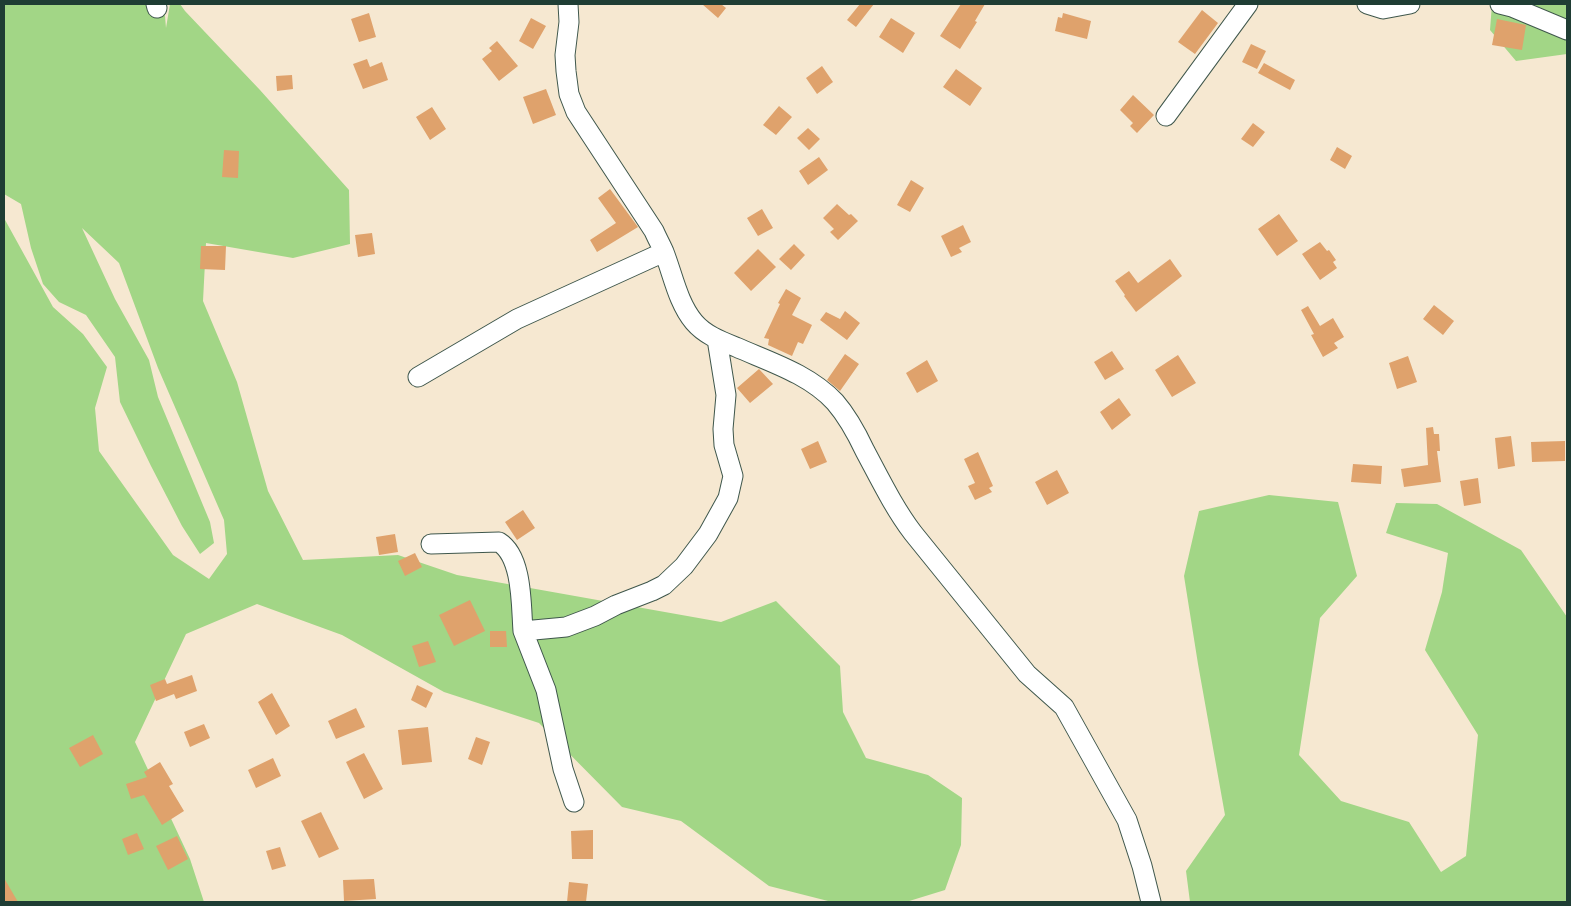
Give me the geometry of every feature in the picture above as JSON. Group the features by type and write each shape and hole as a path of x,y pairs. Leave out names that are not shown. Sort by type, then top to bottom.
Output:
{"street":[{"path":"568,4 565,55 569,94 576,112 654,231 686,309 698,326 717,339 802,376 822,389 836,403 850,422 908,528 1027,674 1064,707 1127,820 1151,902"},
{"path":"1166,116 1248,4"},
{"path":"1367,4 1383,9 1410,4"},
{"path":"1500,4 1512,7 1567,30"},
{"path":"418,377 517,318 664,252"},
{"path":"523,631 566,627 596,616 616,605 664,585 684,566 708,534 728,498 733,476 724,446 723,428 726,396 717,339"},
{"path":"431,544 499,542 510,553 516,568 520,591 523,631 546,690 563,769 574,802"}],"green space":[{"path":"4,4 164,4 166,28 170,4 180,4 349,190 350,244 293,258 206,243 203,301 237,382 268,491 303,560 398,555 457,575 721,622 776,601 840,666 843,712 866,758 928,775 962,798 961,845 945,890 906,902 832,902 769,886 681,821 622,807 539,723 444,692 342,635 257,604 186,634 135,742 190,859 204,902 4,902 4,218 53,307 83,334 107,367 95,408 99,451 173,555 209,579 227,554 224,520 158,368 119,263 82,228 115,299 149,360 158,397 210,522 214,543 200,554 182,526 120,402 115,357 86,315 59,302 43,284 31,248 21,204 4,194"},
{"path":"1492,4 1567,4 1567,54 1516,61 1490,30"},
{"path":"1269,495 1338,502 1357,576 1320,618 1299,755 1341,801 1409,822 1441,872 1466,856 1478,735 1425,650 1442,592 1448,553 1386,533 1396,503 1437,504 1521,550 1567,617 1567,902 1190,902 1186,871 1225,815 1184,576 1199,511"}],"building":[{"path":"702,4 721,4 726,8 718,18"},
{"path":"860,4 874,4 856,27 847,20"},
{"path":"961,4 985,4 975,21 977,22 960,49 940,36"},
{"path":"1202,10 1218,23 1195,54 1178,42"},
{"path":"369,13 376,37 359,42 351,19"},
{"path":"1063,13 1091,21 1087,39 1055,31 1058,17 1062,18"},
{"path":"531,18 546,26 533,49 519,41"},
{"path":"891,18 915,33 903,53 879,37"},
{"path":"1497,19 1526,25 1522,50 1492,45"},
{"path":"497,41 518,66 499,81 482,59 492,51 489,48"},
{"path":"1251,44 1266,51 1257,69 1242,62"},
{"path":"367,59 370,67 382,62 388,80 363,89 353,64"},
{"path":"1264,63 1295,80 1290,90 1258,73"},
{"path":"822,66 833,82 817,94 806,78"},
{"path":"956,69 982,88 970,106 943,87"},
{"path":"292,75 293,89 277,91 276,76"},
{"path":"546,89 556,115 533,124 523,97"},
{"path":"1133,95 1154,115 1137,133 1130,126 1133,123 1120,110"},
{"path":"779,106 792,117 776,135 763,125"},
{"path":"432,107 446,129 430,140 416,117"},
{"path":"1253,123 1265,132 1253,147 1241,139"},
{"path":"808,128 820,139 809,150 797,138"},
{"path":"1337,147 1352,156 1345,169 1330,160"},
{"path":"224,150 239,151 238,178 222,177"},
{"path":"819,157 828,170 808,185 799,171"},
{"path":"911,180 924,188 910,212 897,205"},
{"path":"610,189 638,227 597,252 590,240 616,223 598,198"},
{"path":"837,204 858,221 838,240 830,232 834,229 823,218"},
{"path":"762,209 773,228 758,236 747,218"},
{"path":"1279,214 1298,241 1277,256 1258,229"},
{"path":"963,225 971,242 959,248 962,252 951,257 941,236"},
{"path":"372,233 375,254 358,257 355,235"},
{"path":"1320,242 1336,260 1333,262 1337,268 1320,280 1302,254"},
{"path":"794,244 805,255 791,270 779,259"},
{"path":"201,246 226,246 225,270 200,269"},
{"path":"758,249 776,267 751,291 734,273"},
{"path":"1170,259 1182,276 1136,312 1115,281 1129,271 1138,283"},
{"path":"786,289 801,298 792,315 812,325 803,344 798,342 792,356 768,345 769,339 764,338 780,304 778,303"},
{"path":"1434,305 1454,321 1443,335 1423,319"},
{"path":"1308,306 1320,326 1333,318 1344,337 1334,343 1338,348 1323,357 1311,335 1314,334 1301,310"},
{"path":"845,311 860,323 847,340 820,320 826,312 840,319"},
{"path":"1112,351 1124,369 1105,380 1094,362"},
{"path":"845,354 859,364 840,391 827,380"},
{"path":"1178,355 1196,383 1172,397 1155,370"},
{"path":"1408,356 1417,382 1397,389 1389,363"},
{"path":"927,360 938,381 917,393 906,373"},
{"path":"759,369 773,384 750,403 737,388"},
{"path":"1119,398 1131,415 1112,430 1100,412"},
{"path":"1433,427 1434,434 1439,434 1440,451 1437,451 1441,482 1404,487 1401,469 1428,465 1426,428"},
{"path":"1511,436 1515,466 1498,469 1495,438"},
{"path":"818,441 827,462 810,469 801,449"},
{"path":"1565,441 1565,461 1532,462 1531,442"},
{"path":"978,452 993,486 989,488 992,492 975,500 968,486 975,483 964,459"},
{"path":"1353,464 1382,466 1381,484 1351,482"},
{"path":"1057,470 1069,493 1047,505 1035,482"},
{"path":"1478,478 1481,503 1464,506 1460,481"},
{"path":"523,510 535,528 517,540 505,522"},
{"path":"395,534 398,552 379,555 376,537"},
{"path":"415,553 422,567 405,576 398,561"},
{"path":"470,600 485,631 454,646 439,615"},
{"path":"490,631 506,631 507,647 490,647"},
{"path":"428,641 436,662 419,667 412,646"},
{"path":"192,675 197,691 176,699 174,694 156,701 150,685 165,679 167,684"},
{"path":"417,685 433,693 426,708 411,700"},
{"path":"272,693 290,726 276,735 258,702"},
{"path":"356,708 365,727 336,739 328,721"},
{"path":"204,724 210,738 190,747 184,732"},
{"path":"428,727 432,762 402,765 398,730"},
{"path":"93,735 103,754 80,767 69,748"},
{"path":"476,737 490,742 482,765 468,759"},
{"path":"364,753 383,789 364,799 346,762"},
{"path":"273,758 281,776 256,788 248,770"},
{"path":"160,762 173,784 169,786 184,811 162,825 144,795 131,799 126,784 147,777 144,772"},
{"path":"321,812 339,849 319,858 301,821"},
{"path":"593,830 593,859 572,859 571,831"},
{"path":"137,833 144,849 128,855 122,839"},
{"path":"177,836 188,859 168,870 156,846"},
{"path":"280,847 286,866 272,870 266,851"},
{"path":"4,878 18,902 4,902"},
{"path":"374,879 376,899 344,901 343,880"},
{"path":"569,882 588,884 586,902 567,902"}]}
